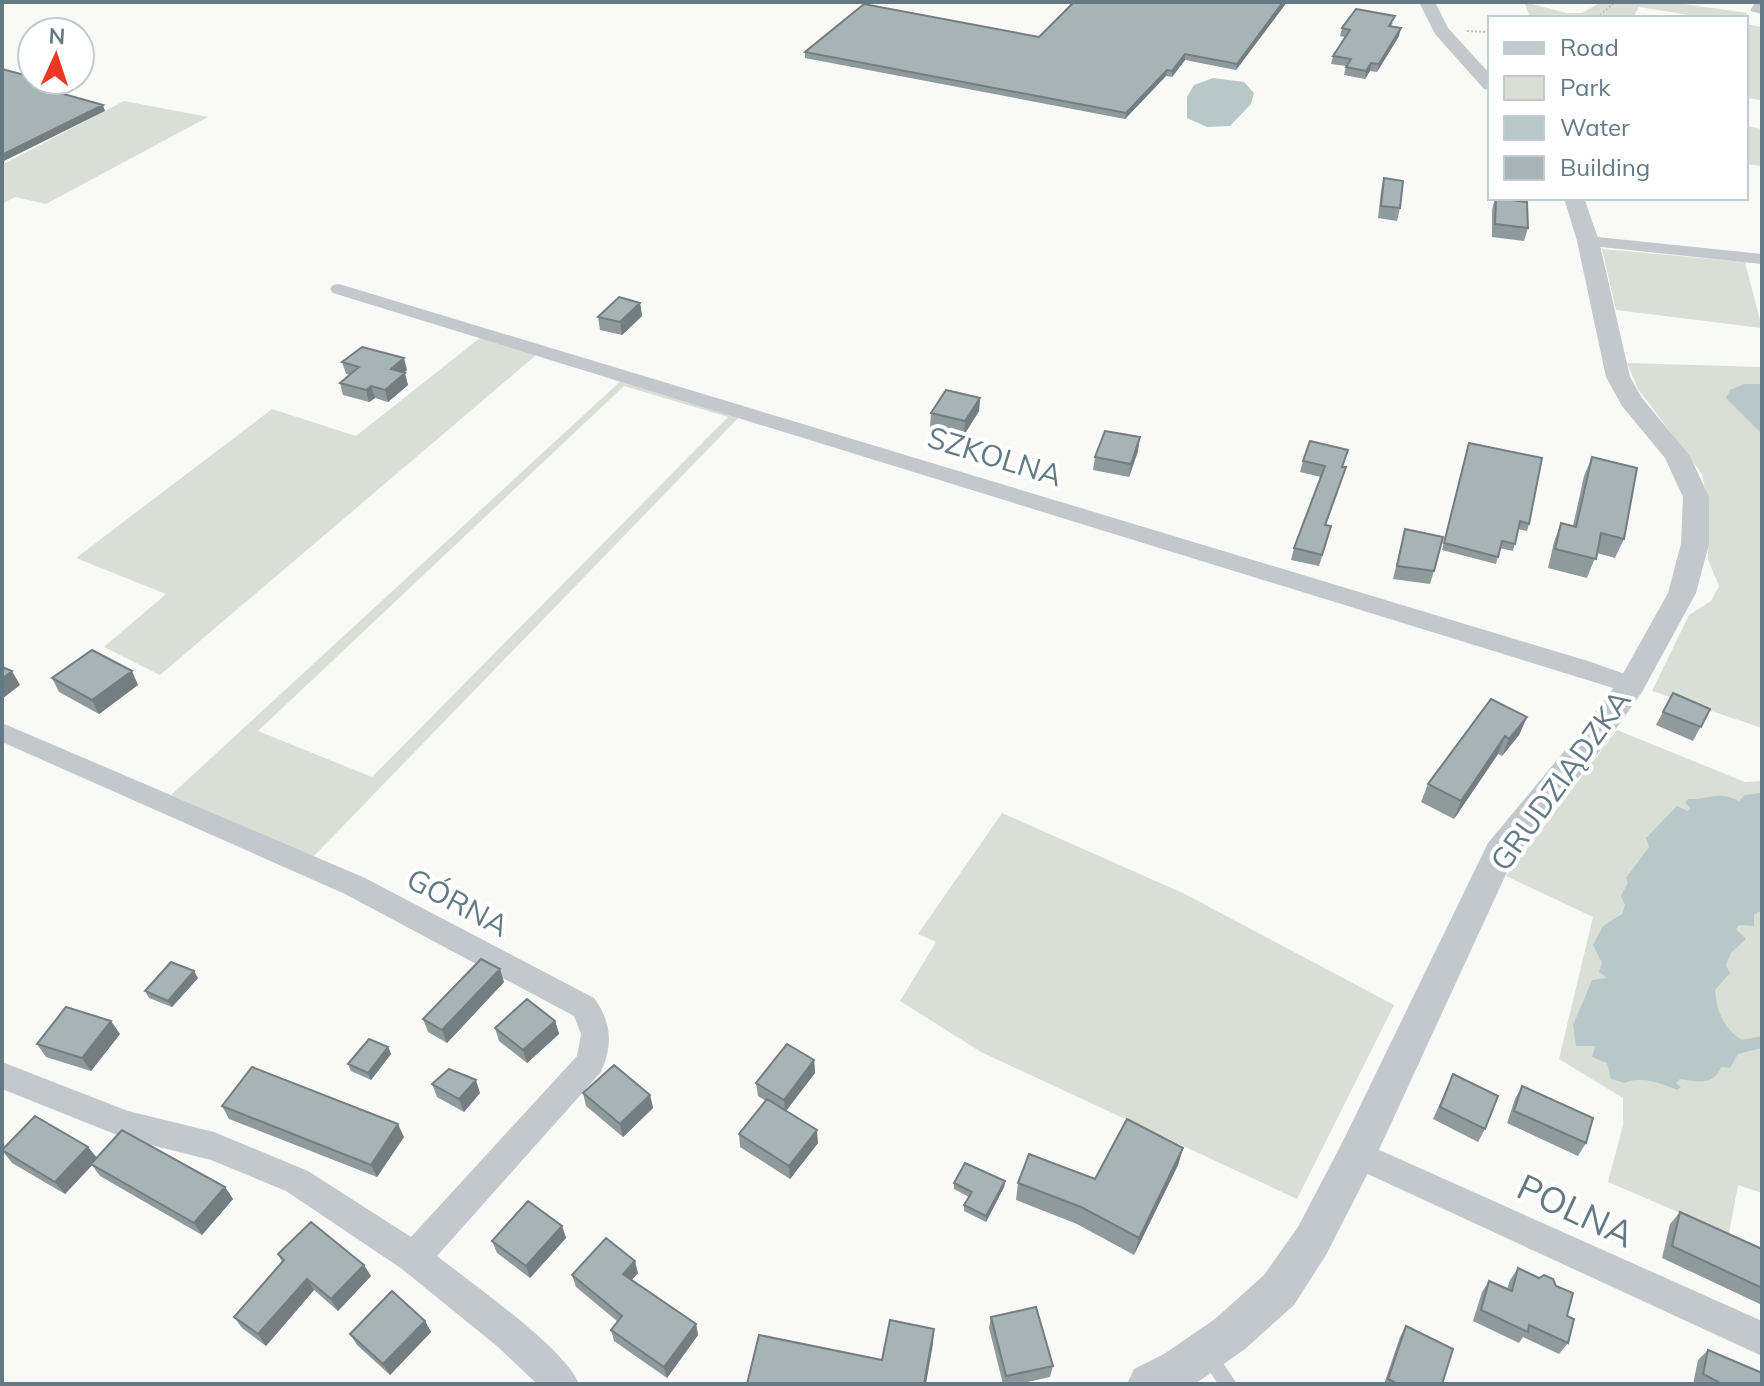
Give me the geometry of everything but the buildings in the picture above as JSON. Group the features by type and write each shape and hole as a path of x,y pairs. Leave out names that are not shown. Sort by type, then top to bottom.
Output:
{"street":[{"path":"1427,2 1441,30 1488,83"},
{"name":"GRUDZIĄDZKA","path":"1149,1384 1230,1334 1279,1290 1312,1241 1357,1154 1500,852 1592,739 1631,685 1682,593 1695,544 1696,497 1677,456 1631,401 1618,377 1588,241 1575,200"},
{"path":"1588,241 1762,259"},
{"name":"SZKOLNA","path":"339,289 1029,497 1631,685"},
{"name":"GÓRNA","path":"2,732 355,886 584,1007 590,1014 595,1021 597,1039 590,1063 414,1258"},
{"path":"2,1075 127,1125 214,1146 297,1181 414,1258 510,1335 562,1384"},
{"name":"POLNA","path":"1357,1154 1762,1339"}],"lane":[{"path":"1205,1351 1228,1384"}],"path":[{"path":"1599,16 1615,2"}],"green space":[{"path":"1524,2 1567,13 1582,13 1601,2 1671,2 1747,13 1746,16 1695,16 1639,7 1634,16 1530,16"},
{"path":"1748,24 1762,27 1762,100 1748,98"},
{"path":"124,101 208,117 46,204 15,197 2,204 2,165"},
{"path":"1748,126 1762,129 1762,166 1748,164"},
{"path":"1602,249 1745,262 1762,328 1616,310"},
{"path":"485,334 541,351 160,675 104,647 166,594 76,558 272,409 356,436"},
{"path":"1627,363 1762,367 1762,728 1652,691 1689,615 1711,601 1719,586 1708,560 1706,494 1702,474 1638,389"},
{"path":"625,377 743,413 313,857 171,795","holes":["624,386 728,417 372,777 258,731"]},
{"path":"1617,730 1745,782 1762,781 1762,1193 1738,1185 1729,1234 1608,1182 1623,1125 1623,1098 1559,1059 1593,917 1506,876"},
{"path":"1002,813 1185,894 1394,1005 1297,1199 981,1052 900,1001 936,942 918,934"}],"water":[{"path":"1213,78 1244,82 1254,93 1251,104 1230,126 1207,127 1187,118 1187,97 1194,85"},
{"path":"1744,384 1762,384 1762,434 1726,398 1730,390"},
{"path":"1762,793 1762,910 1754,915 1754,926 1739,925 1736,929 1746,939 1731,953 1726,965 1730,973 1715,990 1719,1012 1730,1030 1742,1040 1762,1036 1762,1048 1738,1054 1730,1068 1721,1067 1709,1080 1680,1079 1676,1083 1681,1087 1677,1090 1645,1080 1625,1083 1611,1079 1607,1063 1592,1057 1595,1046 1576,1046 1573,1025 1592,980 1607,978 1599,972 1602,963 1593,945 1603,926 1622,914 1625,905 1621,896 1628,882 1626,878 1649,847 1646,838 1677,806 1688,811 1690,808 1685,802 1688,799 1719,796 1739,801 1745,795"}]}
